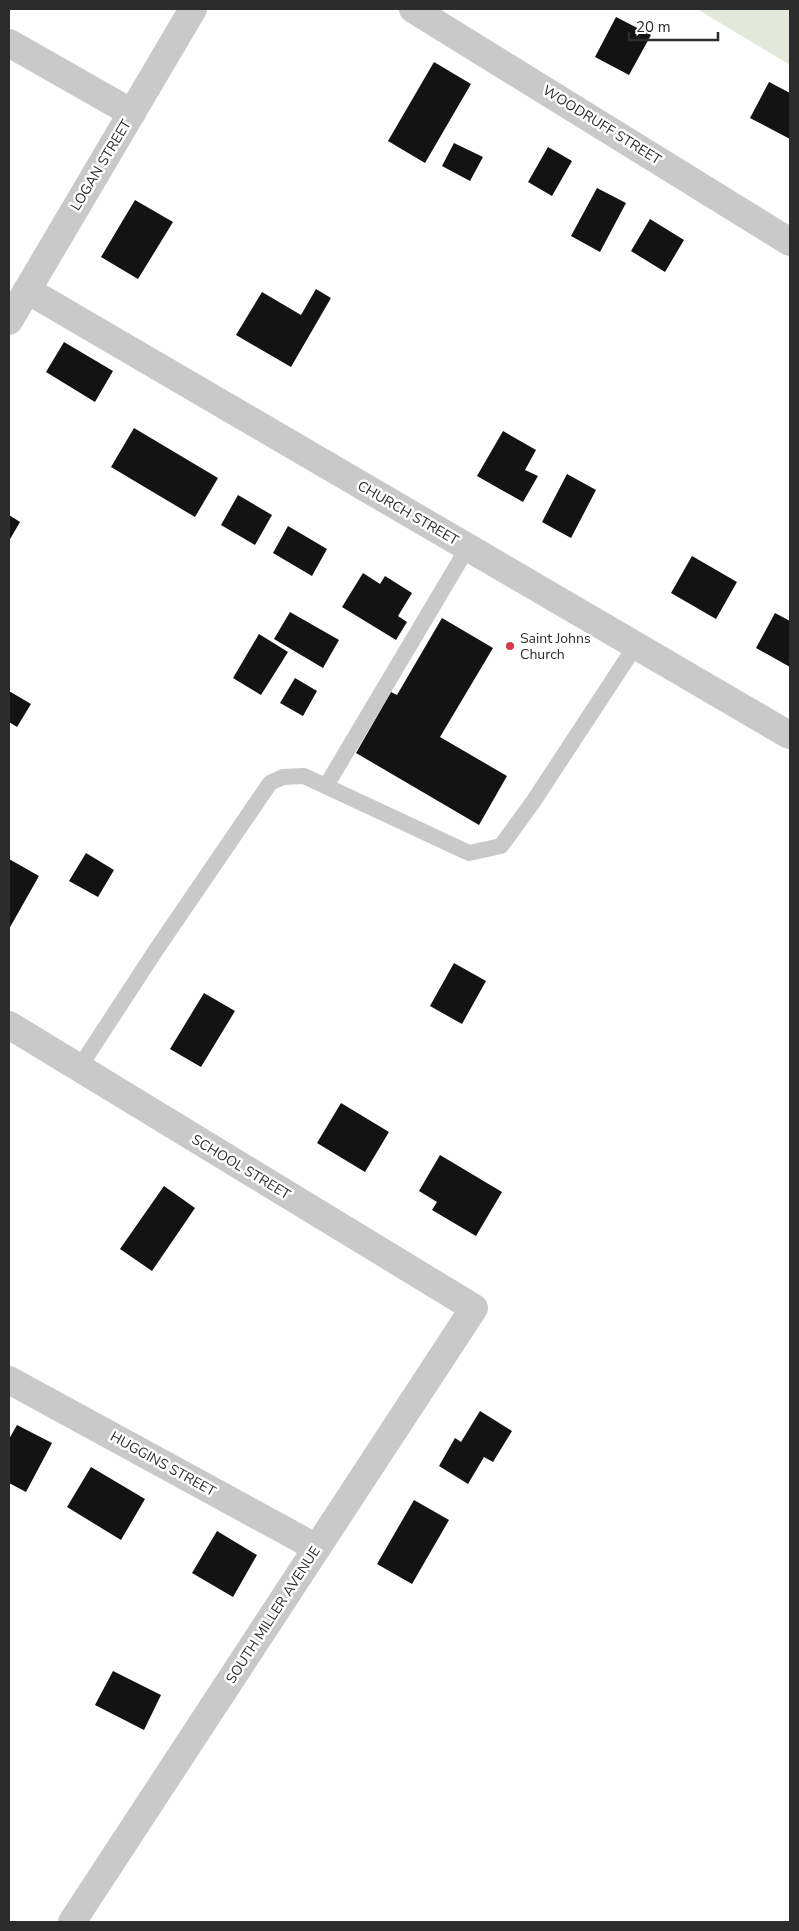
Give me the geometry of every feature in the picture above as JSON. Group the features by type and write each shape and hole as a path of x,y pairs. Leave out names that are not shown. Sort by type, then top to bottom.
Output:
{"street":[{"name":"LOGAN STREET","path":"9,321 193,9"},
{"name":"WOODRUFF STREET","path":"413,9 790,242"},
{"path":"9,43 132,113"},
{"name":"CHURCH STREET","path":"27,290 789,735"},
{"name":"SCHOOL STREET","path":"9,1026 474,1308"},
{"name":"SOUTH MILLER AVENUE","path":"72,1922 474,1308"},
{"name":"HUGGINS STREET","path":"9,1380 317,1548"}],"lane":[{"path":"326,786 468,547"},
{"path":"78,1068 270,783 283,776 304,776 469,853 501,846 533,802 636,645"}],"green space":[{"path":"697,9 790,9 790,65"}],"building":[{"path":"616,17 651,35 629,75 595,57"},
{"path":"434,62 471,84 425,163 388,141"},
{"path":"769,82 790,93 790,139 750,118"},
{"path":"454,143 483,157 470,181 442,166"},
{"path":"548,147 572,161 552,196 528,182"},
{"path":"597,188 626,203 600,252 571,236"},
{"path":"135,200 173,222 138,279 101,257"},
{"path":"650,219 684,240 665,272 631,251"},
{"path":"316,289 331,298 291,367 236,335 262,292 301,315"},
{"path":"64,342 113,371 95,402 46,372"},
{"path":"134,428 218,478 195,517 111,467"},
{"path":"503,431 536,450 525,470 538,476 523,502 477,476"},
{"path":"567,474 596,490 571,538 542,522"},
{"path":"238,495 272,515 255,545 221,525"},
{"path":"9,515 20,522 9,541"},
{"path":"288,526 327,549 312,576 273,553"},
{"path":"692,556 737,582 716,619 671,593"},
{"path":"363,573 380,584 385,576 412,593 398,616 407,622 396,640 342,607"},
{"path":"290,612 339,640 323,668 274,639"},
{"path":"775,613 790,621 790,667 756,648"},
{"path":"442,618 493,648 440,737 507,776 479,825 356,753 391,692 397,695"},
{"path":"259,634 288,652 261,695 233,678"},
{"path":"295,678 317,691 303,716 280,703"},
{"path":"9,691 31,704 17,727 9,722"},
{"path":"86,853 114,870 98,897 69,881"},
{"path":"9,859 39,876 9,929"},
{"path":"454,963 486,981 462,1024 430,1006"},
{"path":"204,993 235,1011 201,1067 170,1049"},
{"path":"341,1103 389,1132 365,1172 317,1143"},
{"path":"440,1155 502,1192 476,1236 432,1210 437,1202 419,1191"},
{"path":"164,1186 195,1208 152,1271 120,1249"},
{"path":"480,1411 512,1431 493,1462 484,1457 468,1484 439,1466 455,1438 461,1442"},
{"path":"17,1425 52,1443 26,1492 9,1483 9,1439"},
{"path":"91,1467 145,1499 121,1540 67,1507"},
{"path":"414,1500 449,1520 412,1584 377,1564"},
{"path":"217,1531 257,1555 233,1597 192,1573"},
{"path":"113,1671 161,1695 144,1730 95,1705"}],"place":[{"name":"Saint Johns Church","path":"510,646"}]}
